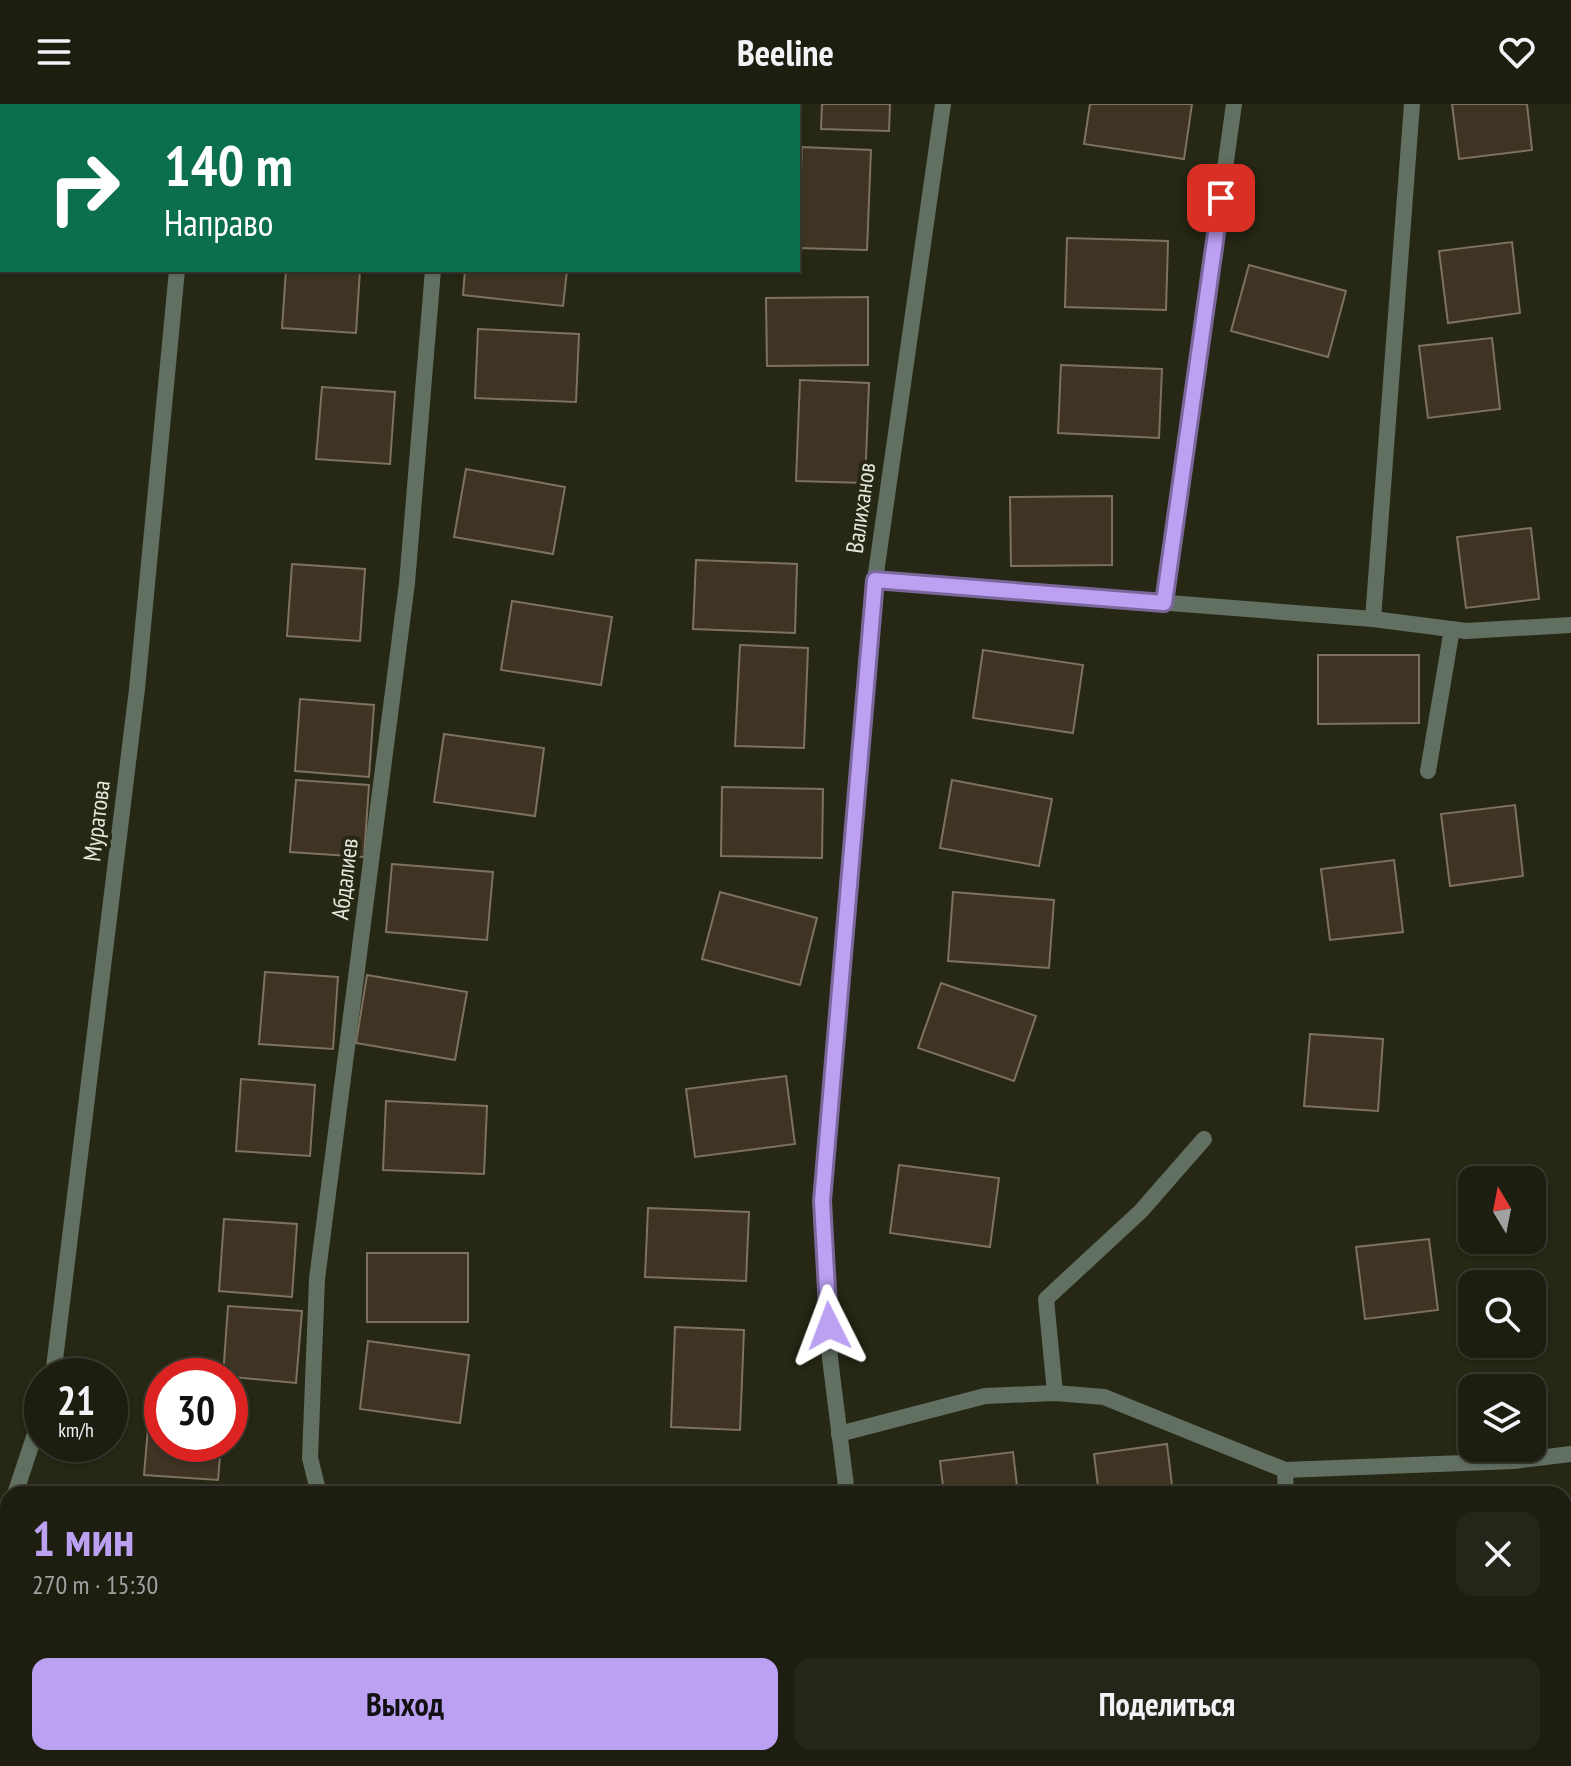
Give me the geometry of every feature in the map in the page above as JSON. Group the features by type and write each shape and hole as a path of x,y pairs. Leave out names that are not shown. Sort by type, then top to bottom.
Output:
{"street":[{"name":"Валиханов","path":"846,1486 830,1358 822,1201 875,580 943,104"},
{"path":"1164,603 1234,104"},
{"path":"1373,619 1412,104"},
{"name":"Муратова","path":"55,1358 137,689 177,272"},
{"name":"Абдалиев","path":"317,1486 310,1458 317,1279 407,583 433,272"},
{"path":"875,580 1373,619 1452,629 1571,625"},
{"path":"1428,771 1452,629"},
{"path":"1055,1393 1046,1299 1141,1211 1204,1139"},
{"path":"839,1434 985,1396 1055,1393 1104,1397 1285,1470 1514,1461 1571,1454"},
{"path":"18,1486 26,1462"},
{"path":"1285,1470 1286,1486"},
{"path":"839,1486 844,1476"}],"building":[{"path":"822,104 890,104 889,131 821,129"},
{"path":"1090,104 1192,104 1184,159 1084,144"},
{"path":"1452,104 1527,104 1532,150 1459,159"},
{"path":"802,147 871,150 867,250 800,248"},
{"path":"1067,238 1168,241 1166,310 1065,307"},
{"path":"1512,242 1520,313 1448,323 1439,251"},
{"path":"1249,265 1346,291 1328,357 1231,331"},
{"path":"286,272 360,272 356,333 282,328"},
{"path":"465,272 567,272 563,306 463,295"},
{"path":"868,297 868,365 767,366 766,298"},
{"path":"478,329 579,334 576,402 475,398"},
{"path":"1492,338 1500,409 1428,418 1419,346"},
{"path":"1061,365 1162,369 1159,438 1058,433"},
{"path":"800,380 869,383 865,483 796,481"},
{"path":"322,387 395,392 390,464 316,459"},
{"path":"466,469 565,487 553,554 454,537"},
{"path":"1112,496 1112,565 1011,566 1010,497"},
{"path":"1531,528 1539,599 1466,608 1457,537"},
{"path":"696,560 797,564 795,633 693,629"},
{"path":"292,564 365,569 360,641 287,636"},
{"path":"512,601 612,617 601,685 501,670"},
{"path":"740,645 808,648 804,748 735,746"},
{"path":"983,650 1083,665 1073,733 973,718"},
{"path":"1318,655 1419,655 1419,723 1318,724"},
{"path":"300,699 374,705 369,777 295,771"},
{"path":"444,734 544,748 535,816 434,802"},
{"path":"296,780 369,785 364,857 290,852"},
{"path":"952,780 1052,799 1039,866 940,848"},
{"path":"722,787 823,789 822,858 721,856"},
{"path":"1515,805 1523,876 1450,886 1441,814"},
{"path":"1394,860 1403,932 1330,940 1321,869"},
{"path":"392,864 493,872 487,940 386,932"},
{"path":"720,892 817,918 800,985 702,959"},
{"path":"953,892 1054,900 1049,968 948,961"},
{"path":"265,972 338,977 333,1049 259,1044"},
{"path":"367,975 467,992 455,1060 356,1043"},
{"path":"941,983 1036,1016 1014,1081 918,1048"},
{"path":"1310,1034 1383,1039 1378,1111 1304,1106"},
{"path":"786,1076 795,1144 695,1157 686,1089"},
{"path":"241,1079 315,1085 310,1156 236,1151"},
{"path":"386,1101 487,1106 484,1174 383,1170"},
{"path":"899,1165 999,1178 990,1247 890,1233"},
{"path":"648,1208 749,1212 746,1281 645,1277"},
{"path":"224,1219 297,1224 292,1297 219,1291"},
{"path":"1429,1239 1438,1310 1365,1319 1356,1247"},
{"path":"367,1253 468,1253 468,1322 367,1322"},
{"path":"228,1306 302,1311 296,1383 248,1378 248,1358 224,1358"},
{"path":"675,1327 744,1330 740,1430 671,1427"},
{"path":"368,1341 469,1355 460,1423 360,1409"},
{"path":"1167,1444 1172,1486 1098,1486 1094,1454"},
{"path":"1013,1452 1017,1486 943,1486 940,1461"},
{"path":"145,1462 220,1462 218,1480 144,1475"}],"route":[{"path":"829,1326 822,1201 875,580 1164,603 1221,198"}]}
